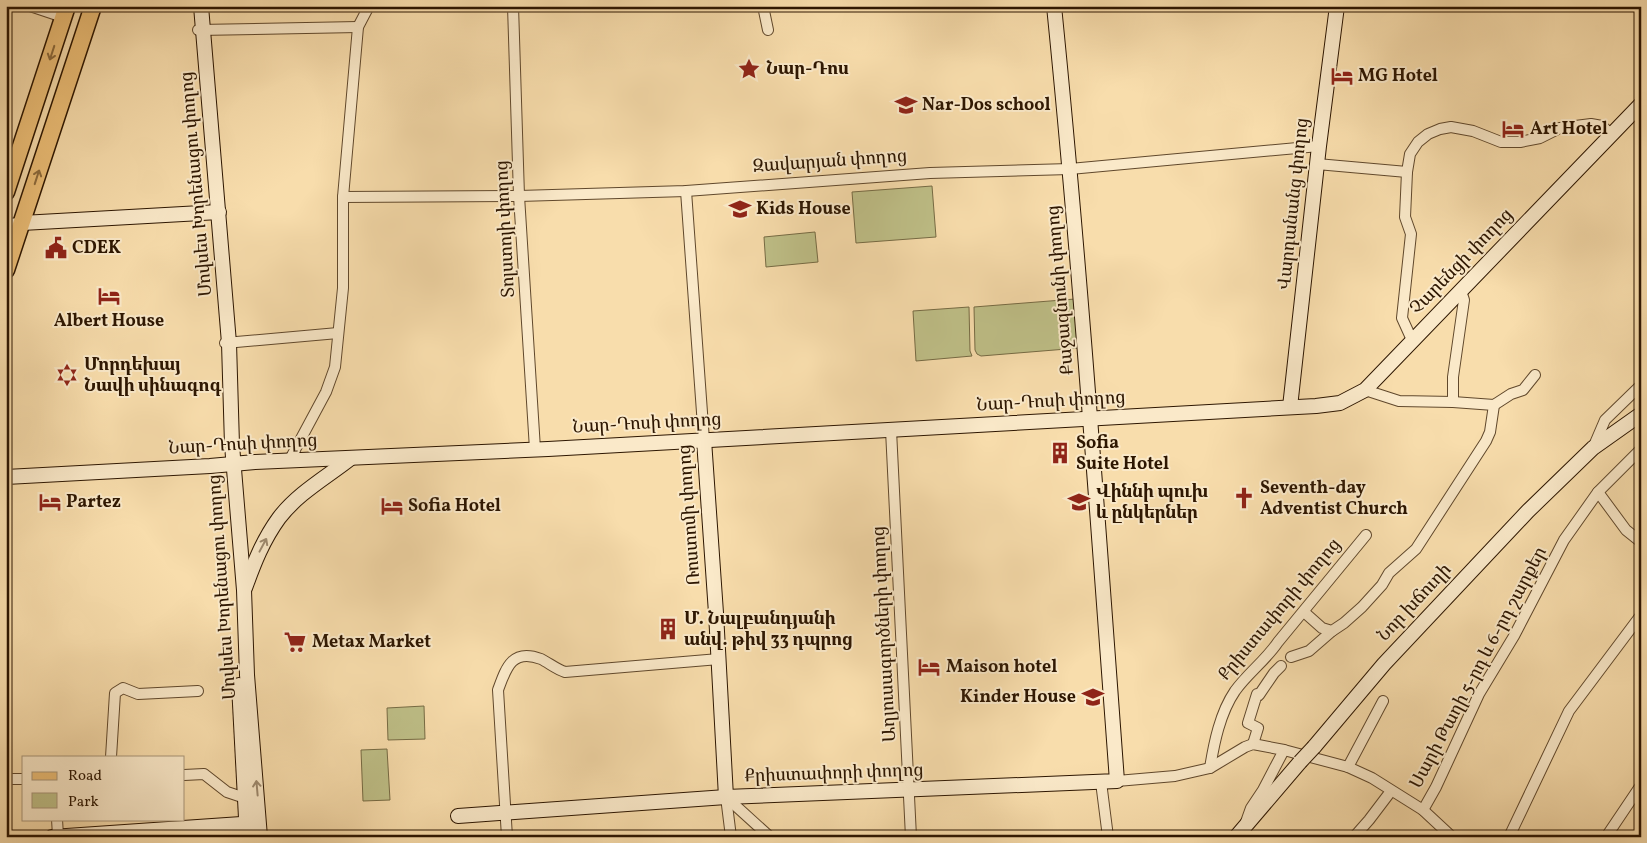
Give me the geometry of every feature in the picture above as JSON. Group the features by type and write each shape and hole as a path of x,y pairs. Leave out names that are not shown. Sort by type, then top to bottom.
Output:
{"main road":[{"path":"6,270 14,223 93,6"},
{"name":"Մովսես Խորենացու փողոց","path":"196,6 200,30 217,213 227,343 230,465 245,798 251,828 260,837"},
{"name":"Մովսես Խորենացու փողոց","path":"200,30 201,6"},
{"name":"Քաջազնունի փողոց","path":"1054,6 1070,169 1090,418 1116,781"},
{"name":"Վարդանանց փողոց","path":"1290,407 1319,146 1337,6"},
{"path":"6,192 65,12"},
{"name":"Չարենցի փողոց","path":"1290,407 1340,403 1365,390 1641,104"},
{"path":"14,223 217,213"},
{"name":"Նար-Դոսի փողոց","path":"6,477 1290,407"},
{"name":"Նոր խճուղի","path":"1240,831 1384,664 1528,511 1592,448 1641,414"},
{"name":"Ռոստոմի փողոց","path":"704,440 719,659 726,797"},
{"path":"244,590 260,550 279,518 312,487 351,458"},
{"name":"Մովսես Խորենացու փողոց","path":"230,465 244,590 251,828"},
{"name":"Քրիստափորի փողոց","path":"458,816 726,797 909,791 1116,781"},
{"path":"52,837 202,832 251,828"}],"street":[{"path":"30,6 65,12"},
{"path":"289,461 318,408 333,375 343,288 342,197 358,27 369,6"},
{"name":"Տոլստոյի փողոց","path":"513,6 519,196 535,449"},
{"path":"763,6 768,30"},
{"path":"200,30 358,27"},
{"path":"1412,340 1402,318 1411,234 1405,218 1407,172 1410,154 1418,142 1428,134 1451,127 1462,128 1501,142 1520,142 1540,138 1560,128 1591,124 1602,126 1612,135"},
{"name":"Զավարյան փողոց","path":"342,197 519,196 686,192 930,173 1070,169 1319,146"},
{"path":"1317,164 1407,172"},
{"name":"Ռոստոմի փողոց","path":"686,192 704,440"},
{"path":"1453,402 1453,377 1464,300 1461,291"},
{"path":"227,343 338,333"},
{"path":"1365,390 1398,401 1494,405 1511,394 1523,390 1535,375"},
{"path":"1592,448 1605,420 1641,385"},
{"path":"1291,658 1309,651 1344,623 1382,585 1389,573 1416,549 1486,441 1490,432 1494,405"},
{"name":"Աղյուսագործների փողոց","path":"891,430 911,837"},
{"name":"Սարի Թաղի 5-րդ և 6-րդ շարքեր","path":"1423,810 1436,787 1479,694 1514,636 1564,540 1598,492 1641,449"},
{"path":"1598,492 1626,530 1641,542"},
{"name":"Քրիստափորի փողոց","path":"1210,768 1213,748 1224,712 1235,692 1269,655 1366,535"},
{"path":"1304,612 1322,628 1332,631"},
{"path":"1509,837 1569,710 1641,615"},
{"path":"507,837 498,690 506,667 511,661 519,657 529,657 541,660 565,672 719,659"},
{"path":"1281,666 1258,694 1248,723 1258,728 1253,744 1348,767 1372,778 1423,810 1452,837"},
{"path":"111,756 115,693 122,688 138,694 198,691"},
{"path":"1348,767 1383,701"},
{"name":"Քրիստափորի փողոց","path":"1116,781 1176,776 1210,768 1245,746 1253,744"},
{"path":"1240,831 1284,750"},
{"path":"185,775 204,774 227,792 245,798"},
{"path":"6,779 22,779"},
{"path":"1101,782 1108,837"},
{"path":"1606,837 1641,785"},
{"path":"1354,837 1370,820 1391,791"},
{"path":"726,797 770,837"},
{"name":"Ռոստոմի փողոց","path":"726,797 731,837"},
{"path":"57,820 58,836"}],"green space":[{"path":"932,186 936,237 856,243 852,192"},
{"path":"815,232 818,262 766,267 764,237"},
{"path":"1075,299 1079,348 981,356 977,354 975,350 974,307"},
{"path":"969,307 970,351 972,356 916,361 913,311"},
{"path":"424,706 425,739 388,740 387,708"},
{"path":"387,749 390,800 363,801 361,750"}],"place":[{"name":"Նար-Դոս","path":"749,69"},
{"name":"MG Hotel","path":"1342,76"},
{"name":"Nar-Dos school","path":"906,105"},
{"name":"Art Hotel","path":"1513,129"},
{"name":"Kids House","path":"740,209"},
{"name":"CDEK","path":"56,248"},
{"name":"Albert House","path":"109,296"},
{"name":"Մորդեխայ Նավի սինագոգ","path":"67,375"},
{"name":"Sofia Suite Hotel","path":"1060,453"},
{"name":"Seventh-day Adventist Church","path":"1244,498"},
{"name":"Partez","path":"50,502"},
{"name":"Վիննի պուխ և ընկերներ","path":"1079,502"},
{"name":"Sofia Hotel","path":"392,506"},
{"name":"Մ․ Նալբանդյանի անվ․ թիվ 33 դպրոց","path":"668,629"},
{"name":"Metax Market","path":"295,642"},
{"name":"Maison hotel","path":"929,667"},
{"name":"Kinder House","path":"1093,697"}]}
